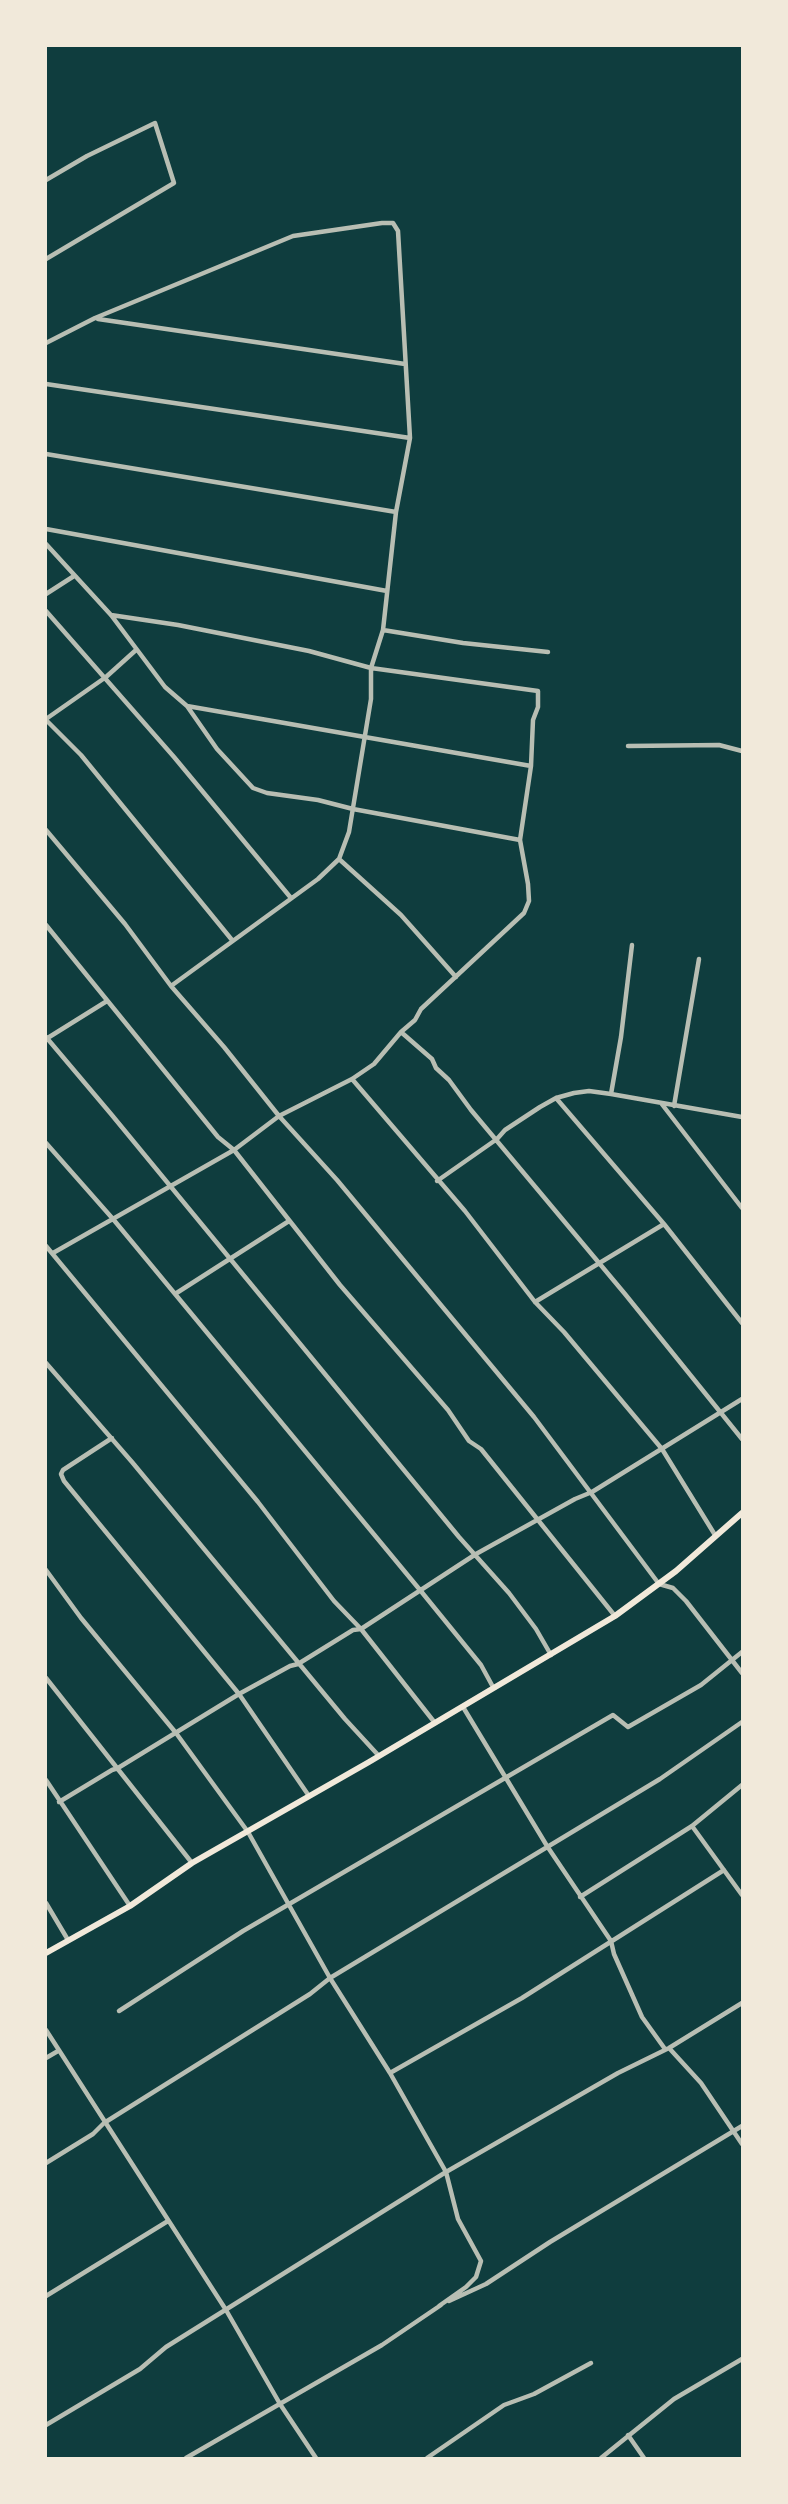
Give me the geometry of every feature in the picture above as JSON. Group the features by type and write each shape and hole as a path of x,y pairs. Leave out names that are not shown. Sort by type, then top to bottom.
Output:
{"main road":[{"path":"46,1953 130,1906 192,1863 615,1616 659,1584 743,1513"}],"street":[{"path":"46,180 87,156 155,123 174,183 46,259"},
{"path":"46,343 95,318 293,236 393,223 398,231 410,438 396,512 383,630 371,668 371,699 349,832 339,859 318,879 171,986"},
{"path":"95,318 405,364"},
{"path":"46,384 410,438"},
{"path":"46,454 396,512"},
{"path":"46,529 387,591"},
{"path":"46,544 111,615 165,687 187,706 217,749 253,788 267,793 318,800 520,840"},
{"path":"46,594 74,576"},
{"path":"46,611 106,677 291,898"},
{"path":"53,1253 234,1150 279,1116 352,1079 374,1063 415,1020 421,1009 524,913 529,901 520,840 538,691 371,668 309,651 178,625 111,615"},
{"path":"383,630 463,643 548,652"},
{"path":"136,650 106,677 46,720 80,755 232,940"},
{"path":"187,706 531,766"},
{"path":"628,746 719,745 743,751"},
{"path":"46,830 279,1116 368,1217 534,1417 659,1584 673,1588 743,1673"},
{"path":"339,859 401,915 456,977"},
{"path":"46,925 218,1137 234,1150 340,1285 448,1410 469,1441 481,1449 615,1616"},
{"path":"611,1094 632,945"},
{"path":"674,1106 699,959"},
{"path":"107,1001 46,1038 476,1554 536,1629 551,1654"},
{"path":"401,1032 432,1059 436,1068 449,1080 743,1439"},
{"path":"352,1079 465,1211 535,1302 564,1332 662,1450 715,1535"},
{"path":"438,1181 497,1139 505,1130 556,1098 589,1091 743,1117"},
{"path":"556,1098 664,1224 743,1323"},
{"path":"661,1103 743,1208"},
{"path":"46,1143 113,1219 420,1590 481,1665 493,1688"},
{"path":"175,1294 289,1221"},
{"path":"535,1302 664,1224"},
{"path":"46,1246 258,1502 334,1601 361,1629 435,1723"},
{"path":"46,1363 112,1438 298,1664 379,1756"},
{"path":"59,1802 239,1694 298,1664 353,1630 361,1629 476,1554 592,1492 743,1399"},
{"path":"112,1438 63,1470 61,1474 64,1481 239,1694 309,1796"},
{"path":"46,1570 81,1618 176,1734 248,1832 330,1978 390,2073 446,2172 458,2219 481,2261 475,2277 466,2287 382,2345 186,2459"},
{"path":"119,2011 288,1903 612,1715 628,1727 701,1685 743,1652"},
{"path":"46,1678 192,1863"},
{"path":"46,1695 54,1689"},
{"path":"463,1706 547,1846 611,1941 614,1954 642,2017 701,2083 743,2144"},
{"path":"46,2163 93,2134 104,2123 310,1994 330,1978 660,1779 743,1722"},
{"path":"46,1780 130,1906"},
{"path":"580,1897 692,1826 743,1785"},
{"path":"692,1826 743,1895"},
{"path":"390,2073 522,1997 724,1870"},
{"path":"46,1903 68,1940"},
{"path":"46,2425 140,2370 166,2347 247,2299 446,2172 743,2003"},
{"path":"46,2030 226,2310 280,2404 316,2459"},
{"path":"46,2058 58,2051"},
{"path":"439,2306 486,2284 550,2242 743,2126"},
{"path":"46,2296 168,2221"},
{"path":"601,2459 674,2399 743,2359"},
{"path":"427,2459 504,2405 534,2394 591,2363"},
{"path":"628,2435 644,2459"}]}
